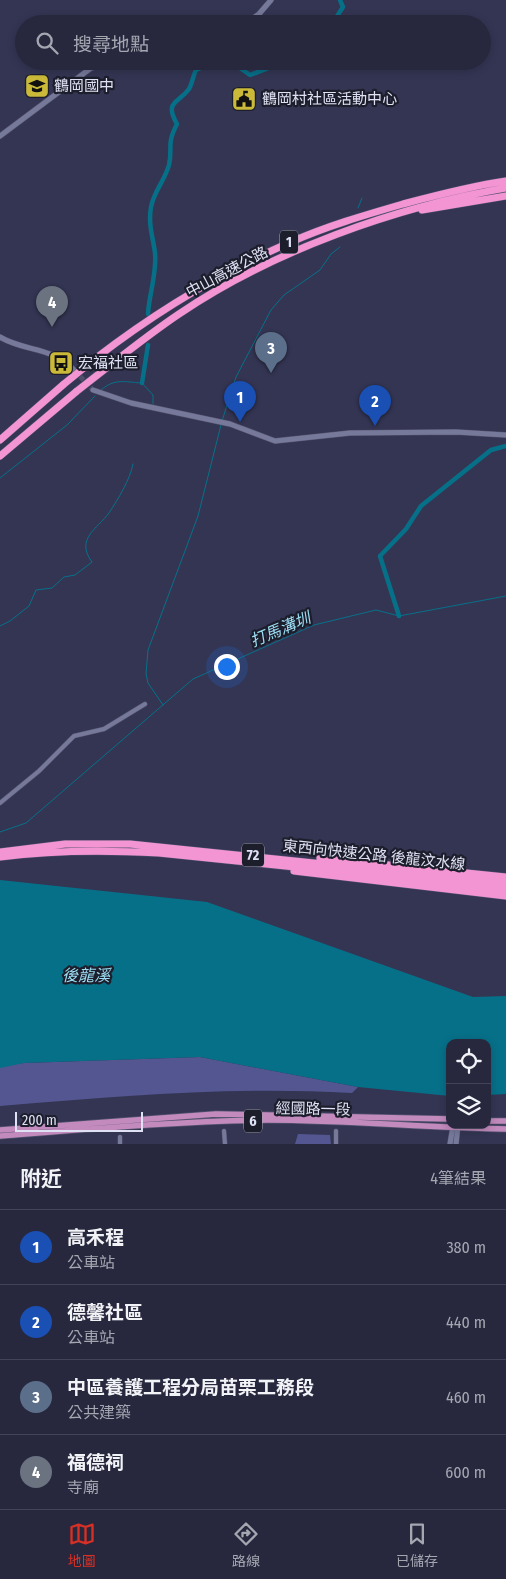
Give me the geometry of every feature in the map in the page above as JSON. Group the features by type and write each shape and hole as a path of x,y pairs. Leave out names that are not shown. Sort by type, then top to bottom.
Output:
{"highway":[{"name":"中山高速公路","path":"0,440 96,358 160,312 215,280 290,242 350,220 428,197 478,185 506,181"},
{"name":"中山高速公路","path":"0,456 109,366 180,313 231,283 313,244 428,204 506,188"},
{"path":"407,212 506,196"},
{"name":"東西向快速公路 後龍汶水線","path":"0,852 34,846 106,843 265,856 506,883"},
{"name":"東西向快速公路 後龍汶水線","path":"0,857 64,851 105,850 250,862 506,889"},
{"path":"265,856 282,855 361,861 506,877"},
{"path":"250,862 266,867 323,875 506,896"}],"main road":[{"name":"經國路一段","path":"0,1130 216,1114 446,1119"},
{"name":"經國路一段","path":"0,1136 99,1128 269,1120 446,1126"},
{"path":"491,1121 506,1121"},
{"name":"經國路一段","path":"491,1128 506,1129"}],"street":[{"path":"258,15 272,0"},
{"path":"0,136 88,70"},
{"path":"0,337 60,357 74,370"},
{"path":"93,390 131,403 222,422 275,441 350,433 456,432 506,435"},
{"path":"0,803 39,771 74,736 104,730 145,704"},
{"path":"450,1144 454,1129"},
{"path":"455,1129 456,1144"},
{"path":"224,1130 225,1144"},
{"path":"336,1131 336,1144"},
{"path":"120,1137 120,1144"}],"shaded area":[{"path":"200,1057 358,1087 352,1093 219,1091 0,1106 0,1066 24,1063"},
{"path":"298,1134 330,1135 331,1144 295,1144"}],"water":[{"name":"後龍溪","path":"0,880 207,902 473,997 506,996 506,1094 491,1095 491,1039 446,1039 446,1096 358,1087 200,1057 24,1063 0,1068"}],"waterway":[{"path":"338,15 343,7 340,0"},
{"path":"148,314 155,261 150,225 151,207 169,165 171,141 177,124 173,117 172,107 189,89 196,70"},
{"path":"243,70 250,75 263,70"},
{"path":"358,208 362,198"},
{"path":"222,421 236,377 271,310 284,295 320,270 331,254 340,247"},
{"path":"142,383 148,345"},
{"path":"101,390 115,382 142,383 153,395 153,404"},
{"path":"0,478 67,425 95,396"},
{"path":"163,705 148,683 146,674 148,650 198,516 221,425"},
{"path":"399,616 380,556 406,529 421,506 491,450 506,446"},
{"path":"0,626 10,621 29,606 36,590 52,588 64,577 75,575 92,562 87,554 87,541 94,529 109,513 116,502 133,464"},
{"name":"打馬溝圳","path":"0,832 26,823 193,679 314,625 376,610 399,616 506,596"}],"tunnel":[{"path":"75,371 93,390"}],"place":[{"name":"鶴岡國中","path":"37,86"},
{"name":"鶴岡村社區活動中心","path":"244,99"},
{"name":"福德祠","path":"52,327"},
{"name":"宏福社區","path":"61,363"},
{"name":"中區養護工程分局苗栗工務段","path":"271,373"},
{"name":"高禾程","path":"240,422"},
{"name":"德馨社區","path":"375,426"}]}
